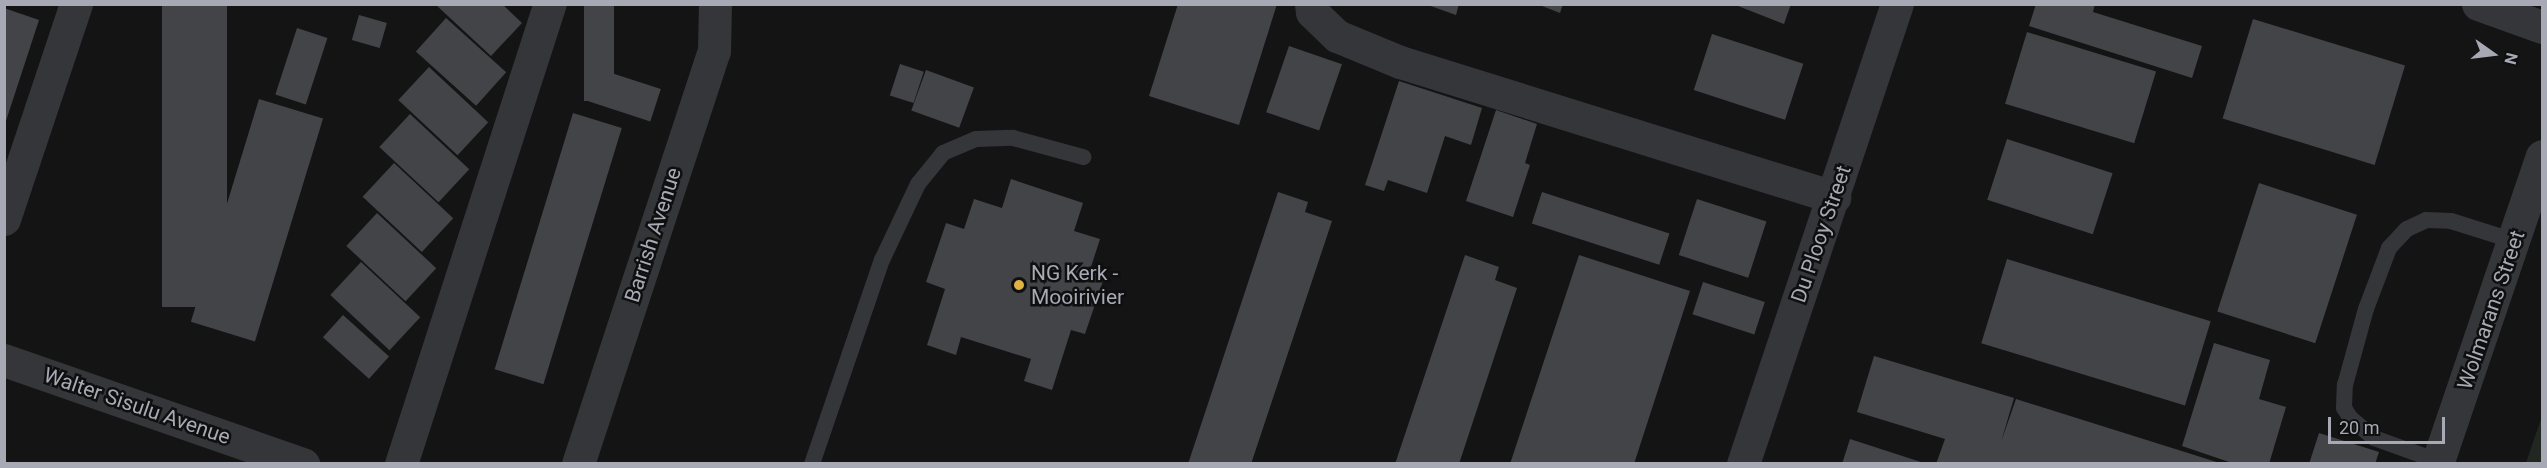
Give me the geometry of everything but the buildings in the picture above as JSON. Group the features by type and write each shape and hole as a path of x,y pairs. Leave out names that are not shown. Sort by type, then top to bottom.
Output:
{"street":[{"path":"4,219 76,4"},
{"path":"401,464 550,4"},
{"name":"Barrish Avenue","path":"578,464 714,51 715,4"},
{"path":"1311,4 1312,12 1337,36 1400,62 1834,197"},
{"name":"Du Plooy Street","path":"1743,464 1897,4"},
{"path":"2478,4 2542,27"},
{"name":"Wolmarans Street","path":"2438,462 2542,156"},
{"name":"Walter Sisulu Avenue","path":"4,360 303,464"}],"lane":[{"path":"812,464 882,260 918,184 943,153 976,139 1013,138 1083,157"},
{"path":"2438,462 2374,438 2351,419 2344,408 2345,385 2366,309 2390,248 2407,229 2426,220 2451,221 2515,241"}],"shaded area":[{"path":"2542,416 2542,463 2526,463"}],"place":[{"name":"NG Kerk - Mooirivier","path":"1019,285"}]}
